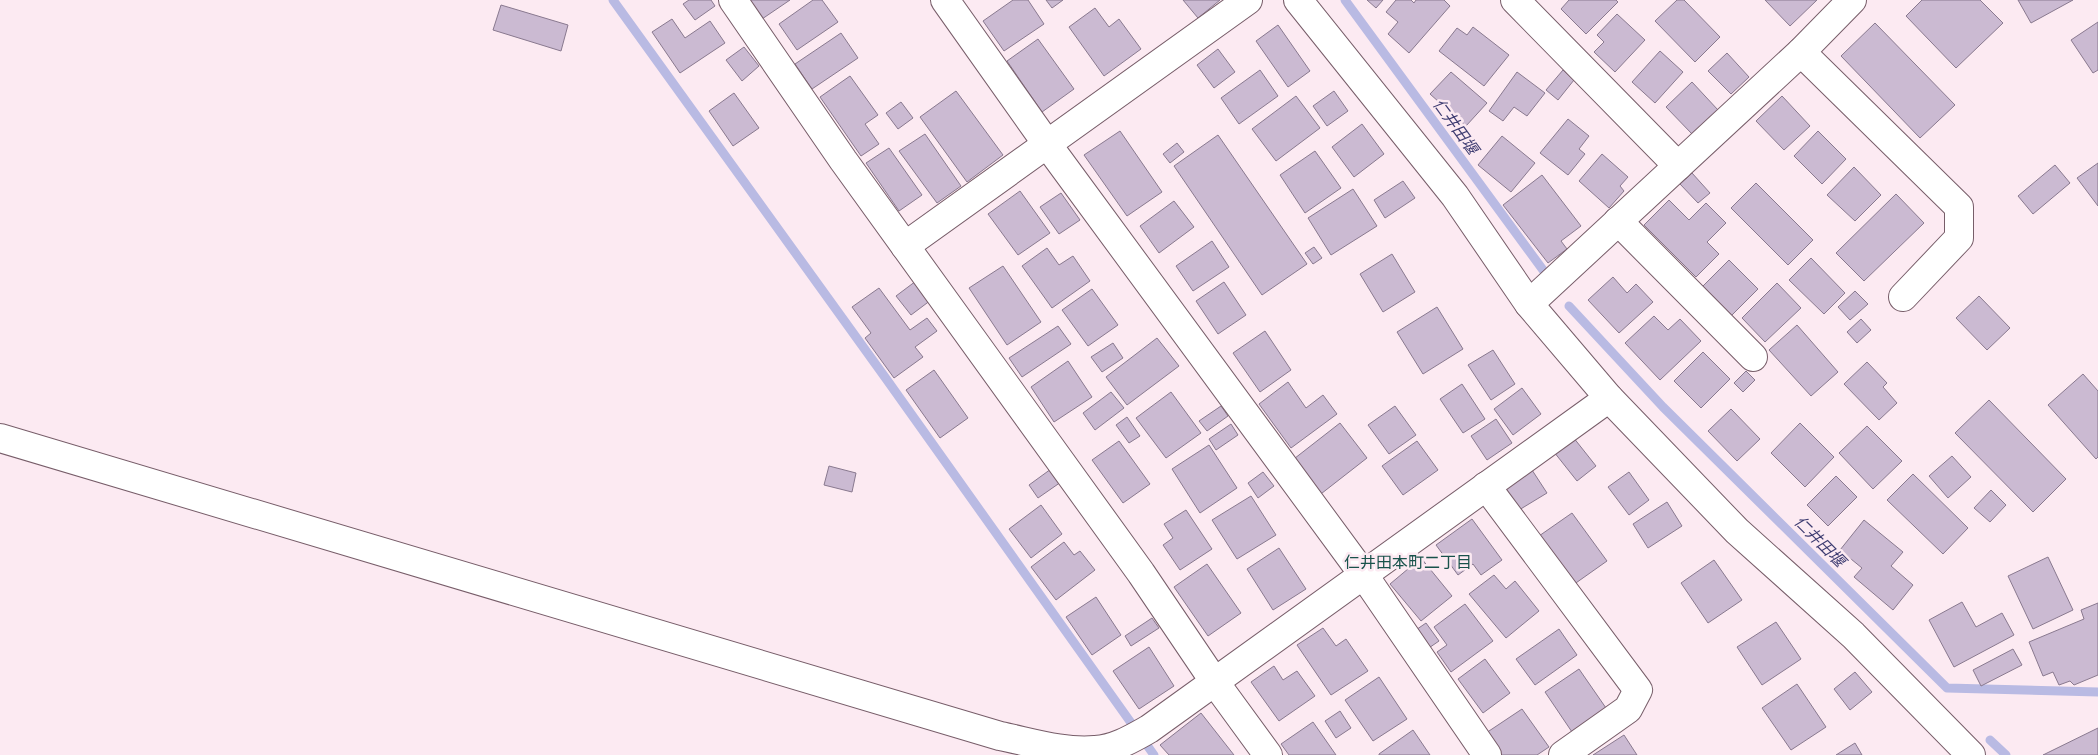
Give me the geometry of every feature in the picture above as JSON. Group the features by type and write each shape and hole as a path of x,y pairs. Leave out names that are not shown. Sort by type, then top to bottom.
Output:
{"street":[{"path":"733,0 843,160 1141,573 1214,681 1268,755"},
{"path":"945,0 1047,144 1362,574 1487,755"},
{"path":"905,246 1248,0"},
{"path":"1298,0 1455,196 1529,304 1609,398 1737,531 1853,635 1971,755"},
{"path":"1515,0 1678,166"},
{"path":"1529,304 1801,52 1852,0"},
{"path":"1801,52 1959,207 1959,238 1903,297"},
{"path":"1618,221 1753,357"},
{"path":"0,438 997,746 1096,750 1139,735 1609,398"},
{"path":"1486,486 1638,690 1628,709 1563,755"}],"building":[{"path":"689,0 711,0 715,6 695,20 683,4"},
{"path":"749,0 790,0 762,19"},
{"path":"813,0 822,0 838,22 797,50 779,24"},
{"path":"1013,0 1028,0 1044,24 1004,51 983,21"},
{"path":"1046,0 1063,0 1052,8"},
{"path":"1183,0 1220,0 1198,18"},
{"path":"1367,0 1383,0 1376,8"},
{"path":"1396,0 1411,0 1414,3 1416,0 1444,0 1450,6 1409,53 1388,34 1398,22 1386,12"},
{"path":"1569,0 1616,0 1618,2 1586,34 1561,9"},
{"path":"1677,0 1684,0 1720,37 1695,62 1655,21"},
{"path":"1765,0 1817,0 1790,26"},
{"path":"1922,0 1980,0 2003,23 1956,68 1906,16"},
{"path":"2018,0 2073,0 2031,23"},
{"path":"501,5 568,25 561,51 493,30"},
{"path":"1095,8 1109,27 1119,19 1141,49 1104,76 1069,27"},
{"path":"1617,14 1645,40 1615,72 1594,52 1604,42 1597,35"},
{"path":"672,19 685,38 710,21 725,43 680,73 652,32"},
{"path":"2098,22 2098,70 2093,73 2071,40"},
{"path":"1875,23 1955,105 1920,138 1841,56"},
{"path":"1278,25 1310,71 1288,87 1256,41"},
{"path":"1473,27 1509,55 1484,86 1439,51 1457,28 1467,35"},
{"path":"841,33 858,58 812,89 795,64"},
{"path":"1038,39 1074,89 1042,112 1007,61"},
{"path":"744,47 759,66 742,81 726,60"},
{"path":"1218,49 1235,72 1214,88 1197,65"},
{"path":"1660,51 1683,72 1655,103 1632,82"},
{"path":"1727,53 1749,77 1731,94 1708,71"},
{"path":"1260,70 1278,96 1239,124 1221,98"},
{"path":"1563,70 1574,80 1558,100 1546,90"},
{"path":"1451,72 1487,103 1466,126 1430,94"},
{"path":"1517,72 1545,93 1527,116 1514,107 1503,121 1489,111"},
{"path":"850,76 878,115 865,124 879,144 861,156 820,97"},
{"path":"1692,82 1718,110 1692,134 1666,107"},
{"path":"956,91 1003,155 967,182 920,117"},
{"path":"1334,91 1348,111 1327,126 1313,106"},
{"path":"734,93 759,128 733,146 709,111"},
{"path":"1296,96 1320,128 1276,161 1252,129"},
{"path":"1782,96 1810,126 1784,150 1756,121"},
{"path":"901,102 913,118 898,129 886,113"},
{"path":"1568,119 1589,136 1579,149 1585,154 1568,175 1540,153"},
{"path":"1362,124 1384,154 1354,177 1332,147"},
{"path":"1120,131 1162,192 1127,216 1084,155"},
{"path":"1818,131 1846,159 1822,184 1794,156"},
{"path":"925,134 961,186 937,203 899,151"},
{"path":"1218,135 1307,264 1262,295 1174,166"},
{"path":"1502,136 1535,163 1511,192 1478,165"},
{"path":"1177,143 1184,152 1170,163 1163,154"},
{"path":"889,148 922,195 899,211 866,163"},
{"path":"1315,151 1341,188 1305,213 1280,175"},
{"path":"1602,154 1628,177 1620,186 1624,191 1609,208 1579,181"},
{"path":"2098,163 2098,206 2077,178"},
{"path":"2055,165 2070,183 2033,214 2018,196"},
{"path":"1854,167 1881,195 1855,221 1827,195"},
{"path":"1692,173 1710,193 1698,203 1680,184"},
{"path":"1542,175 1581,226 1561,241 1567,249 1548,263 1503,205"},
{"path":"1403,181 1415,198 1385,218 1374,200"},
{"path":"1756,183 1813,240 1788,265 1731,208"},
{"path":"1353,189 1377,226 1331,255 1308,218"},
{"path":"1020,191 1050,233 1018,255 988,214"},
{"path":"1061,193 1080,220 1059,234 1040,207"},
{"path":"1896,194 1924,223 1864,281 1836,253"},
{"path":"1669,200 1689,220 1706,203 1726,223 1707,242 1719,254 1696,277 1644,225"},
{"path":"1174,201 1194,227 1159,253 1140,226"},
{"path":"1212,241 1229,267 1193,291 1176,266"},
{"path":"1314,247 1322,258 1313,264 1305,253"},
{"path":"1047,248 1059,265 1073,256 1090,281 1052,308 1022,266"},
{"path":"1392,254 1415,292 1383,312 1360,274"},
{"path":"1811,258 1845,293 1824,314 1789,280"},
{"path":"1729,260 1758,289 1731,316 1702,287"},
{"path":"1003,266 1041,322 1007,345 969,288"},
{"path":"1613,277 1627,293 1636,284 1653,302 1619,333 1588,300"},
{"path":"916,281 931,300 911,315 896,296"},
{"path":"1224,282 1246,315 1218,334 1196,301"},
{"path":"1777,283 1801,308 1765,342 1742,318"},
{"path":"879,288 910,330 927,318 937,331 915,347 923,357 894,378 865,338 871,333 852,307"},
{"path":"1092,289 1118,325 1088,346 1062,310"},
{"path":"1855,291 1868,304 1850,320 1838,307"},
{"path":"1979,296 2010,328 1987,350 1956,318"},
{"path":"1437,307 1463,349 1423,374 1397,332"},
{"path":"1654,316 1668,330 1680,319 1701,341 1660,380 1625,343"},
{"path":"1861,319 1871,330 1857,343 1847,332"},
{"path":"1797,325 1838,372 1811,396 1769,350"},
{"path":"1058,326 1071,344 1022,377 1009,358"},
{"path":"1265,331 1291,370 1260,392 1233,353"},
{"path":"1157,338 1179,366 1127,405 1106,377"},
{"path":"1113,343 1123,358 1102,372 1091,357"},
{"path":"1493,350 1515,384 1491,400 1468,365"},
{"path":"1703,352 1730,379 1701,408 1674,381"},
{"path":"1068,361 1092,397 1054,422 1031,387"},
{"path":"1867,362 1887,383 1883,387 1897,403 1879,420 1844,384"},
{"path":"934,370 968,418 940,438 906,390"},
{"path":"1746,371 1755,380 1743,392 1734,383"},
{"path":"2083,374 2098,391 2098,457 2096,459 2048,405"},
{"path":"1288,382 1306,408 1323,395 1337,414 1291,448 1259,404"},
{"path":"1462,384 1485,419 1463,433 1440,399"},
{"path":"1522,388 1541,414 1513,435 1494,409"},
{"path":"1111,392 1124,408 1095,430 1083,413"},
{"path":"1171,392 1201,433 1166,458 1136,418"},
{"path":"1989,400 2066,479 2033,512 1955,433"},
{"path":"1221,406 1228,416 1207,431 1199,421"},
{"path":"1395,406 1416,435 1389,454 1368,425"},
{"path":"1731,409 1760,439 1737,461 1708,431"},
{"path":"1127,417 1140,436 1129,443 1116,425"},
{"path":"1496,419 1512,443 1487,460 1471,436"},
{"path":"1340,423 1367,458 1317,497 1290,462"},
{"path":"1800,423 1834,457 1805,487 1771,453"},
{"path":"1231,424 1238,435 1216,450 1209,439"},
{"path":"1867,426 1902,461 1873,489 1839,453"},
{"path":"1573,437 1596,466 1577,481 1554,452"},
{"path":"1119,441 1150,484 1123,503 1092,460"},
{"path":"1417,441 1438,470 1403,495 1382,466"},
{"path":"1209,445 1237,488 1200,513 1172,469"},
{"path":"1952,456 1971,477 1948,498 1929,476"},
{"path":"829,466 856,473 852,492 824,485"},
{"path":"1051,469 1061,482 1038,498 1029,485"},
{"path":"1532,470 1547,493 1519,510 1505,488"},
{"path":"1263,472 1274,486 1258,498 1248,483"},
{"path":"1629,472 1649,500 1629,515 1608,487"},
{"path":"1913,474 1968,528 1943,554 1887,500"},
{"path":"1836,476 1857,497 1828,526 1807,505"},
{"path":"1991,490 2006,505 1990,522 1974,508"},
{"path":"1251,496 1276,535 1237,559 1212,520"},
{"path":"1667,502 1682,526 1648,548 1633,524"},
{"path":"1041,505 1062,534 1031,558 1009,529"},
{"path":"1186,510 1212,549 1180,570 1163,545 1173,538 1164,524"},
{"path":"1572,513 1607,561 1573,585 1539,536"},
{"path":"1472,519 1502,560 1481,575 1473,564 1458,575 1436,545"},
{"path":"1864,520 1903,552 1891,566 1913,585 1893,610 1854,577 1862,568 1840,550"},
{"path":"1064,542 1074,555 1080,551 1095,570 1056,600 1031,567"},
{"path":"1279,548 1306,589 1273,610 1247,569"},
{"path":"2048,557 2073,610 2033,629 2008,576"},
{"path":"1421,558 1452,596 1421,621 1390,584"},
{"path":"1714,560 1742,600 1708,623 1681,583"},
{"path":"1207,564 1241,613 1208,636 1174,587"},
{"path":"1494,575 1506,589 1515,581 1539,611 1506,638 1469,594"},
{"path":"1096,597 1121,635 1092,655 1066,617"},
{"path":"1962,602 1976,627 2002,613 2014,635 1954,667 1929,620"},
{"path":"2098,603 2098,675 2074,685 2070,681 2059,685 2053,672 2043,676 2029,642 2084,619 2081,610"},
{"path":"1465,604 1493,641 1451,672 1437,652 1447,645 1434,627"},
{"path":"1152,618 1159,628 1131,646 1125,636"},
{"path":"1776,622 1801,659 1762,685 1737,647"},
{"path":"1426,623 1439,641 1423,652 1410,634"},
{"path":"1323,628 1336,646 1346,639 1368,671 1331,695 1297,645"},
{"path":"1559,629 1577,655 1535,685 1516,659"},
{"path":"1149,647 1174,686 1139,709 1113,671"},
{"path":"2013,649 2022,665 1981,686 1973,670"},
{"path":"1485,659 1510,693 1483,713 1458,679"},
{"path":"1274,666 1283,680 1297,671 1315,696 1279,721 1251,682"},
{"path":"1579,669 1606,708 1572,732 1545,692"},
{"path":"1855,672 1872,692 1850,710 1834,689"},
{"path":"1379,677 1407,719 1373,741 1345,700"},
{"path":"1797,684 1826,727 1791,750 1762,708"},
{"path":"1522,709 1549,747 1537,755 1501,755 1486,733"},
{"path":"1340,711 1351,728 1336,738 1325,721"},
{"path":"1201,713 1234,755 1169,755 1160,745"},
{"path":"1313,722 1336,755 1289,755 1281,744"},
{"path":"2098,728 2098,755 2043,755"},
{"path":"1413,730 1430,755 1379,755 1379,754"},
{"path":"1624,735 1637,755 1593,755"},
{"path":"1855,743 1862,755 1836,755"}],"waterway":[{"path":"613,0 1154,755"},
{"name":"仁井田堰","path":"1345,0 1543,270"},
{"name":"仁井田堰","path":"1569,306 1663,407 1947,688 2098,692"},
{"path":"1990,740 2006,755"}],"district":[{"name":"仁井田本町二丁目","path":"1408,562"}]}
